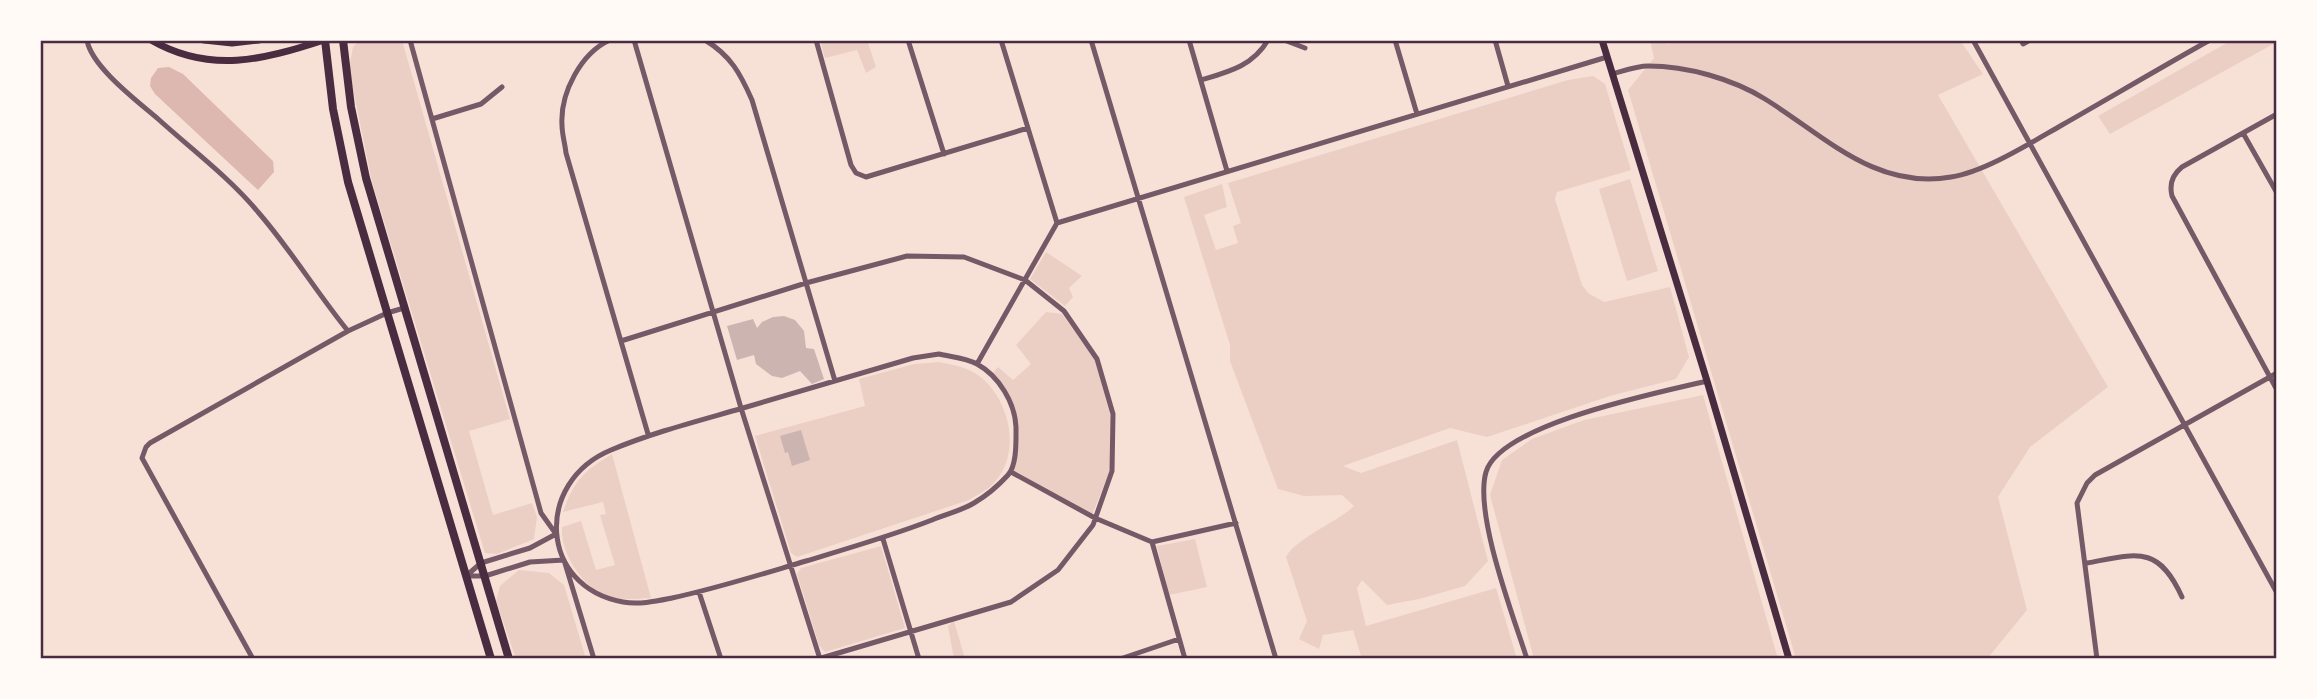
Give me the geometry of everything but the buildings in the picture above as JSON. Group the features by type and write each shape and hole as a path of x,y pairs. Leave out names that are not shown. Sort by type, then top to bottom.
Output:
{"main road":[{"path":"151,40 192,57 232,62 273,56 325,40 342,157 491,659"},
{"path":"204,40 232,43 259,40"},
{"path":"343,40 360,153 509,659"},
{"path":"1602,40 1790,659"}],"street":[{"path":"87,40 97,60 119,85 257,210 348,331"},
{"path":"410,40 541,513 556,534 594,659"},
{"path":"610,40 603,43 581,64 566,92 561,122 566,153 648,434"},
{"path":"621,341 713,314 806,283 907,256 964,257 1024,280 1064,311 1097,359 1113,414 1112,471 1093,525 1058,570 1011,602 819,659 741,408 713,314 634,40"},
{"path":"705,40 719,49 740,72 752,100 835,381"},
{"path":"816,40 851,165 856,173 866,177 1028,128"},
{"path":"908,40 944,154"},
{"path":"1001,40 1057,223"},
{"path":"1091,40 1276,659"},
{"path":"1189,40 1227,171"},
{"path":"1201,80 1239,68 1254,59 1268,40"},
{"path":"1284,40 1305,48"},
{"path":"1395,40 1417,114"},
{"path":"1495,40 1508,86"},
{"path":"1973,40 2277,593"},
{"path":"2021,40 2023,44 2030,40"},
{"path":"1612,74 1647,65 1702,74 1763,97 1870,168 1897,177 1952,177 1996,161 2029,144 2210,40"},
{"path":"977,364 1057,223 1607,57"},
{"path":"432,119 481,104 502,87"},
{"path":"2277,114 2182,167 2173,177 2170,189 2277,390"},
{"path":"2243,133 2277,193"},
{"path":"253,659 142,458 143,452 150,443 348,331 404,308"},
{"path":"556,534 557,509 566,485 583,466 605,453 648,434 913,358 939,354 977,364 988,372 1005,392 1015,416 1016,443 1011,472 994,489 972,504 883,539 699,592 651,602 625,603 600,596 579,581 564,560"},
{"path":"2097,659 2087,563 2077,503 2087,483 2095,475 2277,373"},
{"path":"1527,659 1485,519 1486,470 1495,456 1514,440 1540,427 1707,381"},
{"path":"1011,472 1095,518 1152,542 1236,523"},
{"path":"466,576 481,563 530,548 556,534"},
{"path":"883,539 919,659"},
{"path":"1152,542 1185,659"},
{"path":"2087,563 2131,555 2148,557 2164,566 2182,597"},
{"path":"466,576 485,576 530,562 564,560"},
{"path":"699,592 721,659"},
{"path":"1120,659 1179,639"}],"shaded area":[{"path":"360,40 402,40 510,419 469,431 493,515 532,503 537,517 534,539 497,554 485,553 372,182 349,69 353,47"},
{"path":"820,40 867,40 876,67 866,73 857,50 825,58"},
{"path":"1650,40 1664,40 1666,44 1681,40 1960,40 1983,74 1938,95 2108,387 2030,447 1998,497 2027,610 1987,659 1796,659 1628,90 1654,58"},
{"path":"2232,40 2277,42 2110,134 2098,116"},
{"path":"169,67 183,74 273,161 274,172 258,190 155,94 150,86 151,78 158,68"},
{"path":"1593,76 1605,84 1631,170 1557,192 1555,199 1582,285 1588,293 1604,302 1670,287 1689,357 1676,379 1610,396 1487,437 1450,428 1343,466 1361,473 1457,440 1488,561 1465,586 1387,605 1362,580 1357,588 1366,626 1496,588 1517,659 1362,659 1353,630 1323,635 1319,649 1299,639 1307,621 1286,557 1298,543 1354,506 1342,495 1304,496 1278,489 1230,361 1230,345 1184,197 1222,184 1227,207 1204,215 1216,250 1238,243 1233,226 1241,223 1228,183 1568,80"},
{"path":"1630,179 1658,271 1627,281 1599,189"},
{"path":"1046,252 1082,276 1069,288 1073,297 1065,306 1030,279"},
{"path":"1046,312 1062,314 1095,360 1110,414 1110,470 1092,515 1013,471 1017,419 1009,397 992,374 998,367 1013,380 1031,364 1016,345"},
{"path":"939,362 978,375 1001,403 1010,446 1001,473 990,487 969,500 797,557 791,553 755,436 865,406 859,379 914,364"},
{"path":"1703,395 1778,659 1534,659 1490,495 1502,460 1532,439 1584,420"},
{"path":"612,454 651,598 620,599 602,594 579,574 564,546 562,527 581,521 596,570 615,565 600,515 606,514 603,502 563,512 581,477"},
{"path":"1195,539 1207,587 1169,595 1157,546"},
{"path":"881,546 905,628 825,652 819,645 797,574 801,568"},
{"path":"519,570 549,573 564,585 586,659 516,659 496,601 500,586"},
{"path":"954,621 965,659 954,659 948,626"}]}
